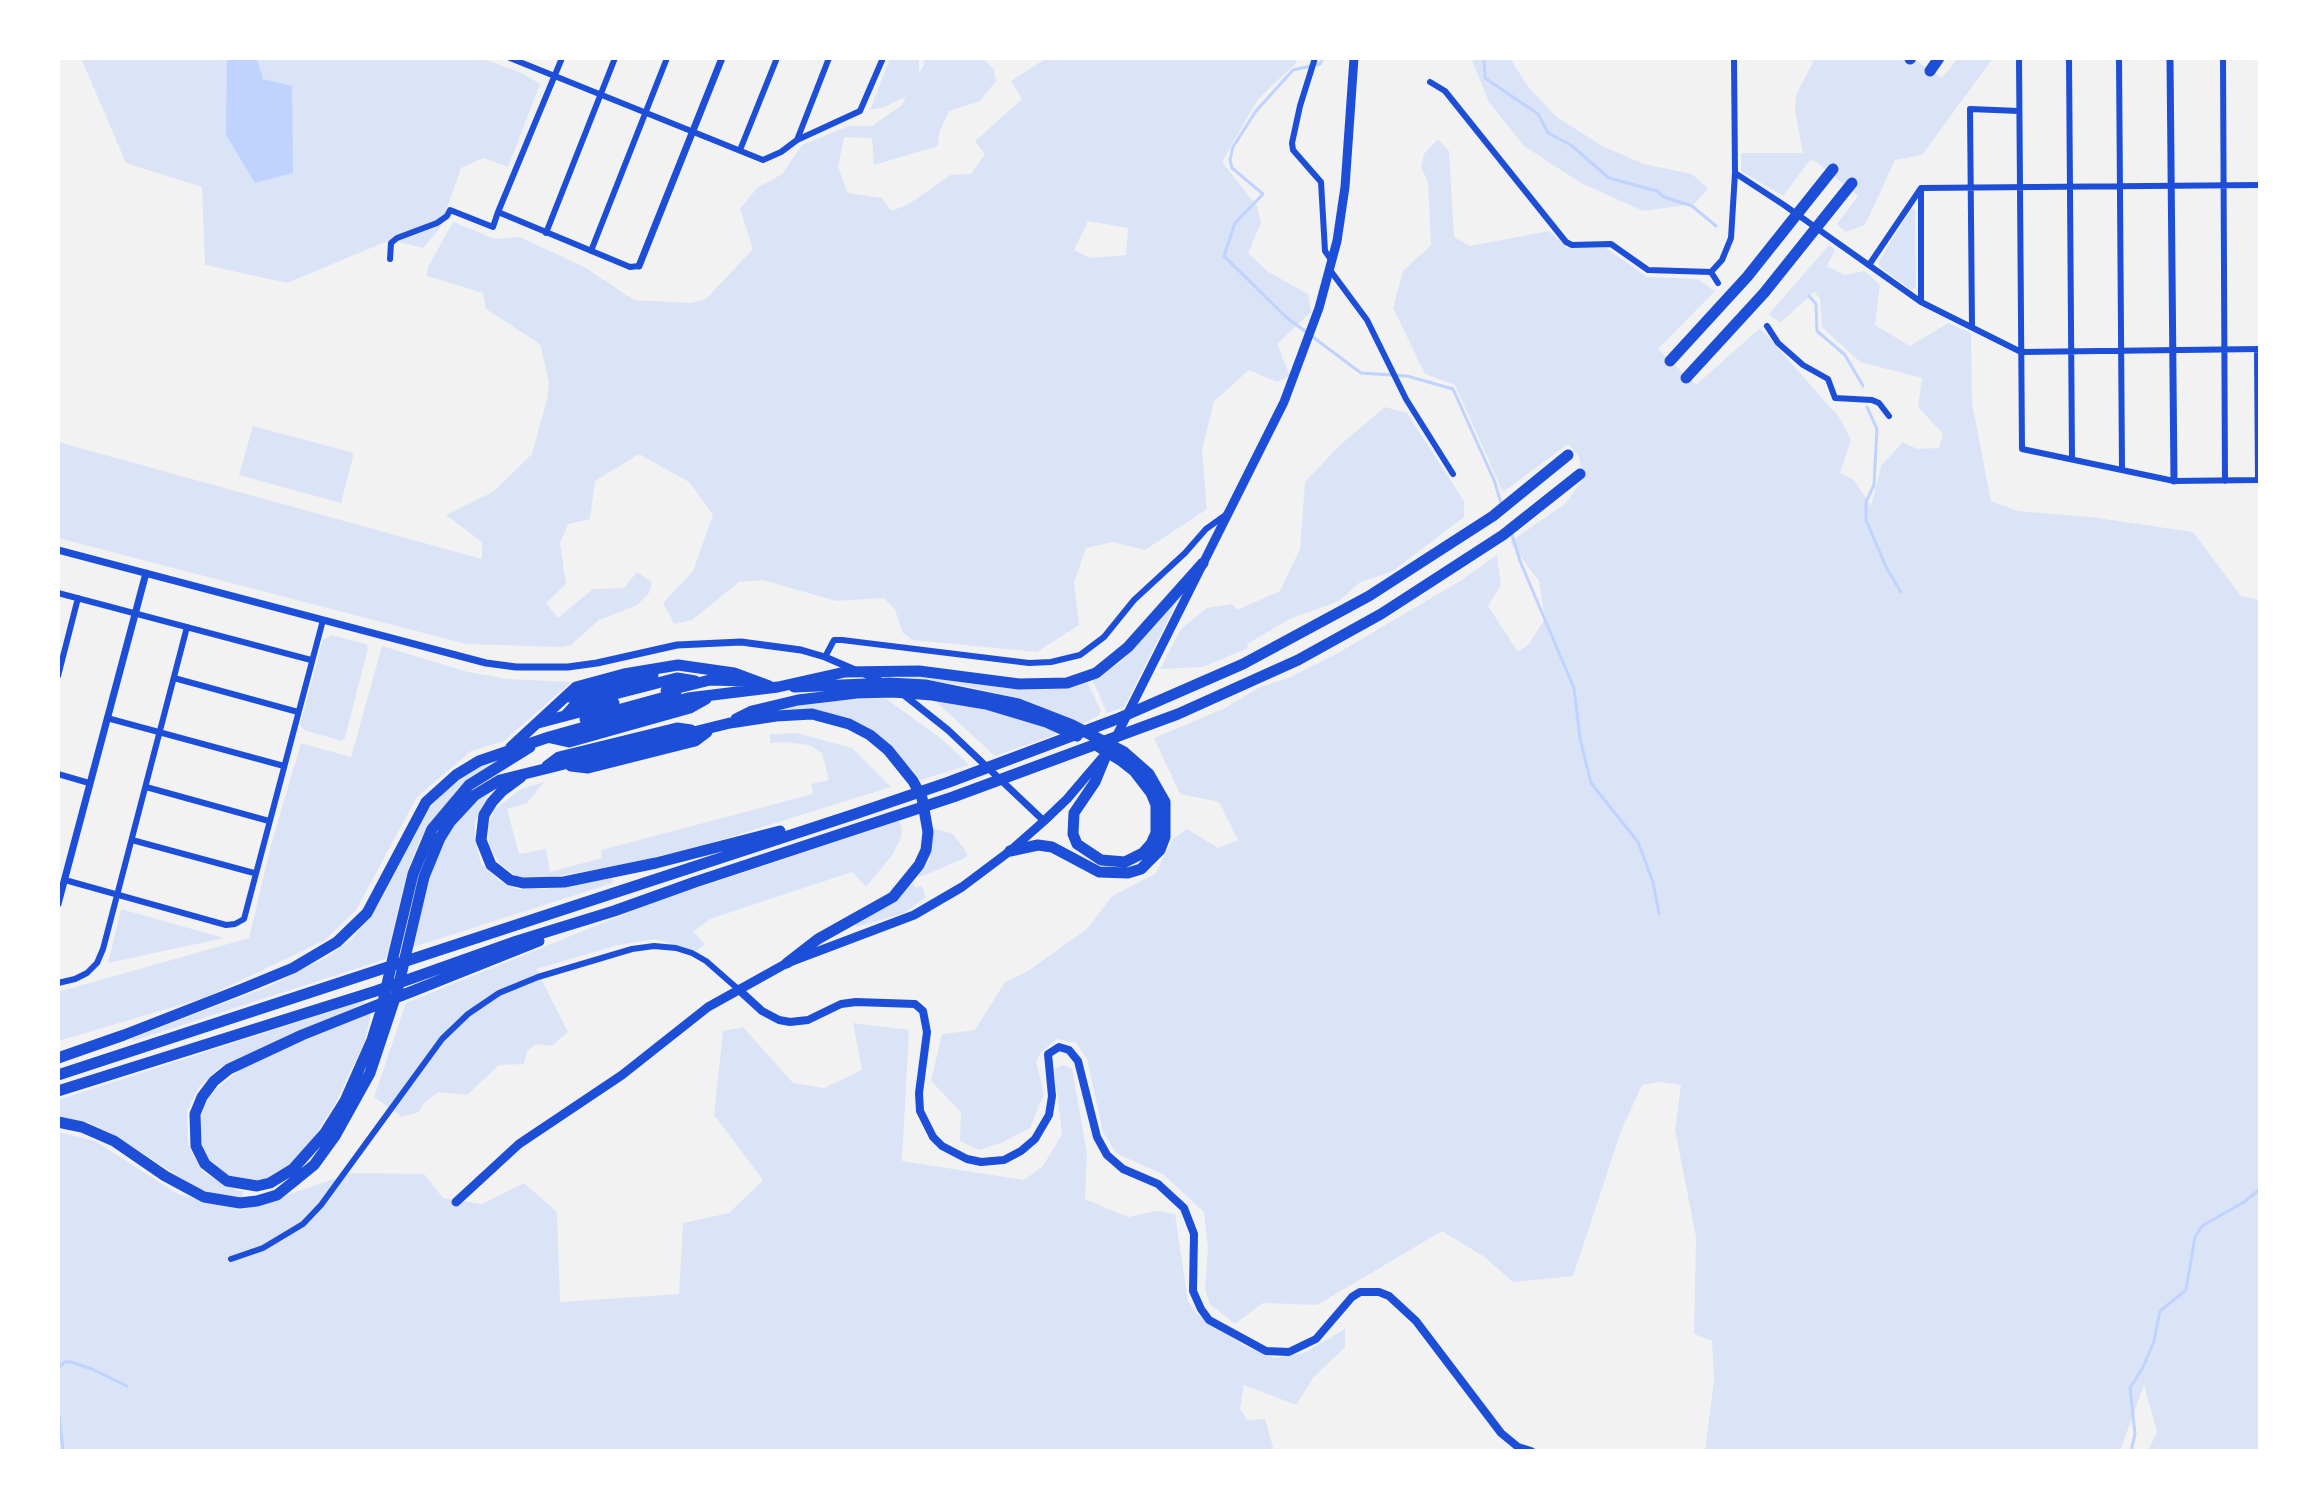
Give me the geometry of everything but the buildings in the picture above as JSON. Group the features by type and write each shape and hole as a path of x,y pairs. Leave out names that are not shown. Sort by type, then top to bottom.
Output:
{"highway":[{"path":"1930,71 1939,58"},
{"path":"1670,361 1747,277 1833,169"},
{"path":"1686,378 1764,293 1852,183"},
{"path":"58,1075 855,814 1045,747 1183,691 1302,634 1438,553 1493,516 1568,455"},
{"path":"710,696 685,709 569,742 545,739 469,785 432,829 413,874 372,1040 345,1101 315,1145 282,1179 257,1186 227,1181 205,1164 196,1146 195,1114 202,1097 214,1081 262,1052 372,1007 408,993 614,911 1049,763 1248,684 1332,642 1446,573 1556,495 1580,474"},
{"path":"508,750 576,687 602,679 684,666 734,673 776,688 827,675 894,670 943,673 1034,686 1067,683 1109,664 1203,563"},
{"path":"537,723 710,680 755,681"},
{"path":"58,1058 293,968 337,942 367,913 426,802 456,775 479,761 688,698 776,688 928,690 1016,712 1092,739 1149,774 1165,802 1165,837 1152,861 1141,869 1114,875 1088,868 1052,847 1038,845 1010,851"},
{"path":"730,723 752,711 854,688"},
{"path":"58,1122 99,1133 188,1190 222,1202 257,1201 277,1195 314,1165 335,1136 370,1073 397,992 424,877 440,838 464,806 487,786 500,780 730,723 803,714 849,724 870,735 902,765 922,798 927,815 926,850 909,881 893,897 818,939 787,963"},
{"path":"559,765 588,768 695,741 714,727"},
{"path":"542,769 559,757 677,728 700,731"},
{"path":"1109,748 1095,782 1079,804 1072,823 1077,844 1101,860 1114,863 1134,859 1143,853 1156,833 1157,819 1151,793 1122,756"},
{"path":"524,775 492,802 481,828 481,840 491,865 510,880 523,883 564,882 656,863 855,814"},
{"path":"58,1091 376,991 517,941 614,911"}],"main road":[{"path":"456,1202 519,1144 622,1075 684,1024 738,989 787,963 914,915 962,887 1010,851 1088,776 1127,718 1284,402 1319,308 1331,266 1345,187 1354,58"},
{"path":"738,989 762,1011 790,1022 808,1020 841,1004 915,1004 923,1011 927,1032 919,1093 920,1111 933,1137 942,1146 967,1159 981,1162 1004,1160 1035,1139 1049,1115 1052,1096 1048,1054 1059,1047 1069,1050 1078,1061 1097,1137 1107,1155 1123,1169 1158,1184 1184,1208 1194,1234 1193,1291 1209,1320 1266,1351 1289,1352 1316,1339 1352,1297 1360,1292 1379,1292 1389,1296 1416,1321 1501,1433 1518,1447 1531,1451"}],"street":[{"path":"510,58 763,160 797,140 860,111 883,58"},
{"path":"390,259 391,243 397,238 437,223 450,210 493,227 562,58"},
{"path":"546,233 615,58"},
{"path":"591,251 667,58"},
{"path":"498,212 630,267 639,266 722,58"},
{"path":"740,150 777,58"},
{"path":"797,140 829,58"},
{"path":"1315,58 1292,143 1293,150 1321,182 1325,251 1331,266 1367,320 1406,399 1453,474"},
{"path":"1430,82 1445,91 1566,242 1572,245 1611,244 1648,270 1711,272 1722,260 1731,238 1735,173 1734,58"},
{"path":"1735,173 1921,302 2021,352 2259,349 2258,480 2174,481 2022,449 2021,352 2019,188 2019,58"},
{"path":"2069,58 2072,459"},
{"path":"2119,58 2122,468"},
{"path":"2170,58 2174,481"},
{"path":"2223,58 2225,481"},
{"path":"1972,327 1970,109 2019,111"},
{"path":"1921,188 2260,185"},
{"path":"1869,265 1921,188"},
{"path":"1921,188 1921,302"},
{"path":"1711,272 1718,283"},
{"path":"1767,326 1778,343 1803,365 1828,379 1835,398 1872,400 1879,403 1889,416"},
{"path":"825,657 834,640 1029,663 1051,662 1080,655 1104,637 1134,600 1206,529 1229,513"},
{"path":"58,550 454,656 516,667 583,665 649,650 707,642 771,644 825,657 872,676 920,706 1044,821"},
{"path":"58,904 146,573"},
{"path":"58,593 311,660"},
{"path":"58,676 78,598"},
{"path":"65,880 226,925 244,919 323,620"},
{"path":"58,983 87,973 97,963 103,949 187,627"},
{"path":"174,678 298,712"},
{"path":"107,718 284,766"},
{"path":"58,774 89,783"},
{"path":"146,787 269,821"},
{"path":"132,840 254,873"},
{"path":"231,1259 263,1248 303,1224 321,1205 442,1039 468,1014 499,993 538,977 632,949 654,946 692,953 738,989"}],"shaded area":[{"path":"81,58 481,58 524,74 540,84 508,167 483,158 461,168 440,228 423,248 390,240 287,283 205,265 202,187 126,163"},
{"path":"890,58 919,58 919,73 924,65 923,58 983,58 994,70 996,81 980,101 949,111 939,133 938,146 874,165 872,138 844,137 838,167 848,193 882,198 891,211 909,204 950,175 971,174 985,154 975,141 1022,99 1011,81 1047,58 1294,58 1297,62 1258,99 1222,162 1257,206 1261,223 1248,253 1267,271 1308,294 1311,312 1277,344 1290,376 1277,382 1249,370 1214,401 1202,450 1207,509 1145,550 1113,542 1086,548 1074,583 1079,625 1037,652 913,640 903,633 895,610 884,598 836,601 763,580 739,582 692,620 674,624 663,603 693,571 713,515 689,482 639,454 595,481 590,519 568,524 560,543 566,584 546,603 558,618 593,589 624,588 637,572 652,582 649,593 637,605 599,620 571,645 562,647 466,644 58,538 58,442 482,559 482,542 446,515 493,492 532,454 549,382 540,344 486,309 483,293 427,276 427,269 453,222 495,239 520,237 586,268 634,300 691,303 706,299 753,249 740,209 757,188 782,174 802,145 849,126 872,126 902,105 906,97 870,110","holes":["1088,221 1128,228 1126,255 1091,258 1074,250"]},
{"path":"1471,58 1510,58 1529,88 1557,117 1602,146 1644,164 1692,174 1708,189 1694,204 1643,211 1581,183 1524,146 1489,102"},
{"path":"1815,58 1912,58 1942,78 1958,58 1993,58 1922,155 1895,160 1865,225 1845,232 1837,224 1858,196 1815,161 1810,160 1783,196 1741,171 1741,153 1803,153 1795,110 1796,95"},
{"path":"1438,139 1449,151 1454,237 1470,246 1549,231 1567,248 1603,246 1647,277 1698,279 1715,291 1658,349 1696,385 1760,328 1839,417 1851,440 1840,473 1854,480 1871,506 1881,466 1903,442 1917,449 1939,448 1943,434 1918,407 1922,378 1860,362 1822,327 1820,298 1814,292 1780,323 1769,314 1829,245 1835,250 1827,266 1845,275 1865,271 1880,285 1875,325 1910,346 1948,323 1971,333 1972,403 1991,501 2018,511 2091,517 2193,532 2241,596 2260,600 2260,1451 2148,1451 2157,1432 2144,1385 2120,1451 1705,1451 1714,1379 1712,1341 1694,1334 1696,1237 1675,1130 1681,1085 1661,1082 1642,1085 1621,1131 1573,1276 1513,1282 1483,1256 1442,1231 1317,1305 1263,1303 1235,1324 1210,1304 1205,1289 1208,1249 1204,1212 1164,1175 1116,1153 1103,1132 1087,1059 1076,1043 1057,1039 1041,1052 1036,1061 1044,1094 1030,1128 979,1150 960,1141 961,1112 931,1081 942,1034 975,1030 1005,982 1028,971 1087,929 1112,896 1155,874 1173,839 1187,829 1218,848 1238,840 1219,802 1180,794 1154,738 1225,708 1260,687 1291,677 1338,653 1460,581 1497,555 1501,585 1488,606 1518,652 1528,645 1545,619 1539,581 1510,542 1566,503 1583,479 1579,457 1568,444 1503,492 1455,385 1425,374 1393,308 1403,271 1431,245 1428,182 1421,167 1424,154"},
{"path":"1911,209 1915,210 1916,288 1911,290 1879,266 1879,261"},
{"path":"1385,407 1407,413 1464,501 1464,517 1393,571 1359,583 1339,601 1290,619 1247,644 1248,648 1203,667 1160,669 1181,629 1207,608 1232,604 1237,610 1280,591 1300,549 1305,482 1340,445"},
{"path":"253,426 354,453 341,503 239,475"},
{"path":"1181,594 1124,707 1107,713 1092,679 1121,662"},
{"path":"331,635 366,644 368,648 342,741 304,730 300,725 323,640"},
{"path":"382,646 468,672 508,679 571,682 504,741 471,751 417,797 356,910 325,940 204,998 58,1041 58,992 249,938 271,845 301,743 351,757"},
{"path":"897,675 1027,690 1059,689 1087,682 1101,711 1098,716 1081,724 1024,700 957,684 899,679"},
{"path":"885,698 942,739 969,765 920,780 867,727 769,711 823,701"},
{"path":"934,700 963,703 1038,724 1057,734 995,756"},
{"path":"797,733 852,748 891,787 698,847 613,867 539,879 516,876 499,863 489,845 488,826 495,809 521,789 544,782 527,803 507,809 519,854 546,849 550,872 602,858 601,850 813,794 811,784 829,780 822,753 809,745 770,743 770,734"},
{"path":"503,757 459,787 421,838 408,869 386,959 133,1041 132,1038 270,986 327,957 352,939 379,904 425,813 452,784"},
{"path":"491,790 475,822 475,842 481,863 498,880 517,889 546,889 612,878 613,883 410,948 425,890 446,835 472,803"},
{"path":"899,821 901,837 893,854 866,887 852,872 710,919 693,932 705,944 696,951 655,939 618,945 536,969 568,1032 552,1046 537,1044 527,1051 524,1064 499,1065 467,1095 439,1092 424,1103 419,1112 402,1117 374,1097 406,1003 652,903"},
{"path":"932,828 953,834 967,857 918,878 929,860"},
{"path":"913,883 916,888 922,886 926,897 902,914 856,927 855,924 892,904"},
{"path":"121,909 224,938 108,963"},
{"path":"363,1001 219,1068 199,1087 187,1111 188,1145 203,1172 243,1191 242,1199 222,1197 199,1189 109,1132 89,1123 58,1116 58,1100"},
{"path":"371,1013 365,1041 336,1102 310,1144 290,1167 252,1182 213,1169 198,1141 204,1103 216,1089 241,1069"},
{"path":"853,1023 909,1030 902,1161 1024,1180 1043,1166 1062,1134 1054,1069 1063,1065 1072,1069 1087,1153 1085,1199 1128,1217 1156,1211 1175,1214 1188,1301 1197,1314 1243,1345 1275,1358 1304,1353 1345,1329 1345,1347 1313,1378 1296,1405 1244,1385 1240,1409 1247,1420 1265,1419 1274,1451 58,1451 58,1132 95,1141 178,1194 242,1210 352,1173 424,1174 443,1198 482,1204 524,1183 557,1212 560,1302 679,1294 683,1223 729,1213 763,1180 714,1115 723,1031 743,1027 793,1083 824,1088 862,1070"}],"water":[{"path":"227,58 257,59 263,79 292,86 293,173 255,183 226,135"}],"waterway":[{"path":"1323,58 1320,64 1293,70 1256,111 1233,147 1232,168 1263,194 1235,223 1224,256 1286,317 1361,373 1407,376 1453,389 1494,480 1502,506"},
{"path":"1484,58 1485,78 1538,114 1548,133 1571,145 1609,178 1657,191 1664,197 1692,206 1716,226"},
{"path":"1809,296 1816,304 1817,331 1845,355 1863,386"},
{"path":"1867,407 1877,429 1874,485 1866,502 1866,520 1886,567 1901,592"},
{"path":"1511,532 1520,561 1574,688 1580,738 1591,783 1638,842 1653,882 1659,914"},
{"path":"2131,1451 2135,1434 2130,1388 2154,1341 2160,1311 2186,1290 2195,1237 2202,1226 2260,1189"},
{"path":"58,1368 65,1362 71,1362 127,1386"},
{"path":"58,1408 63,1449"}]}
